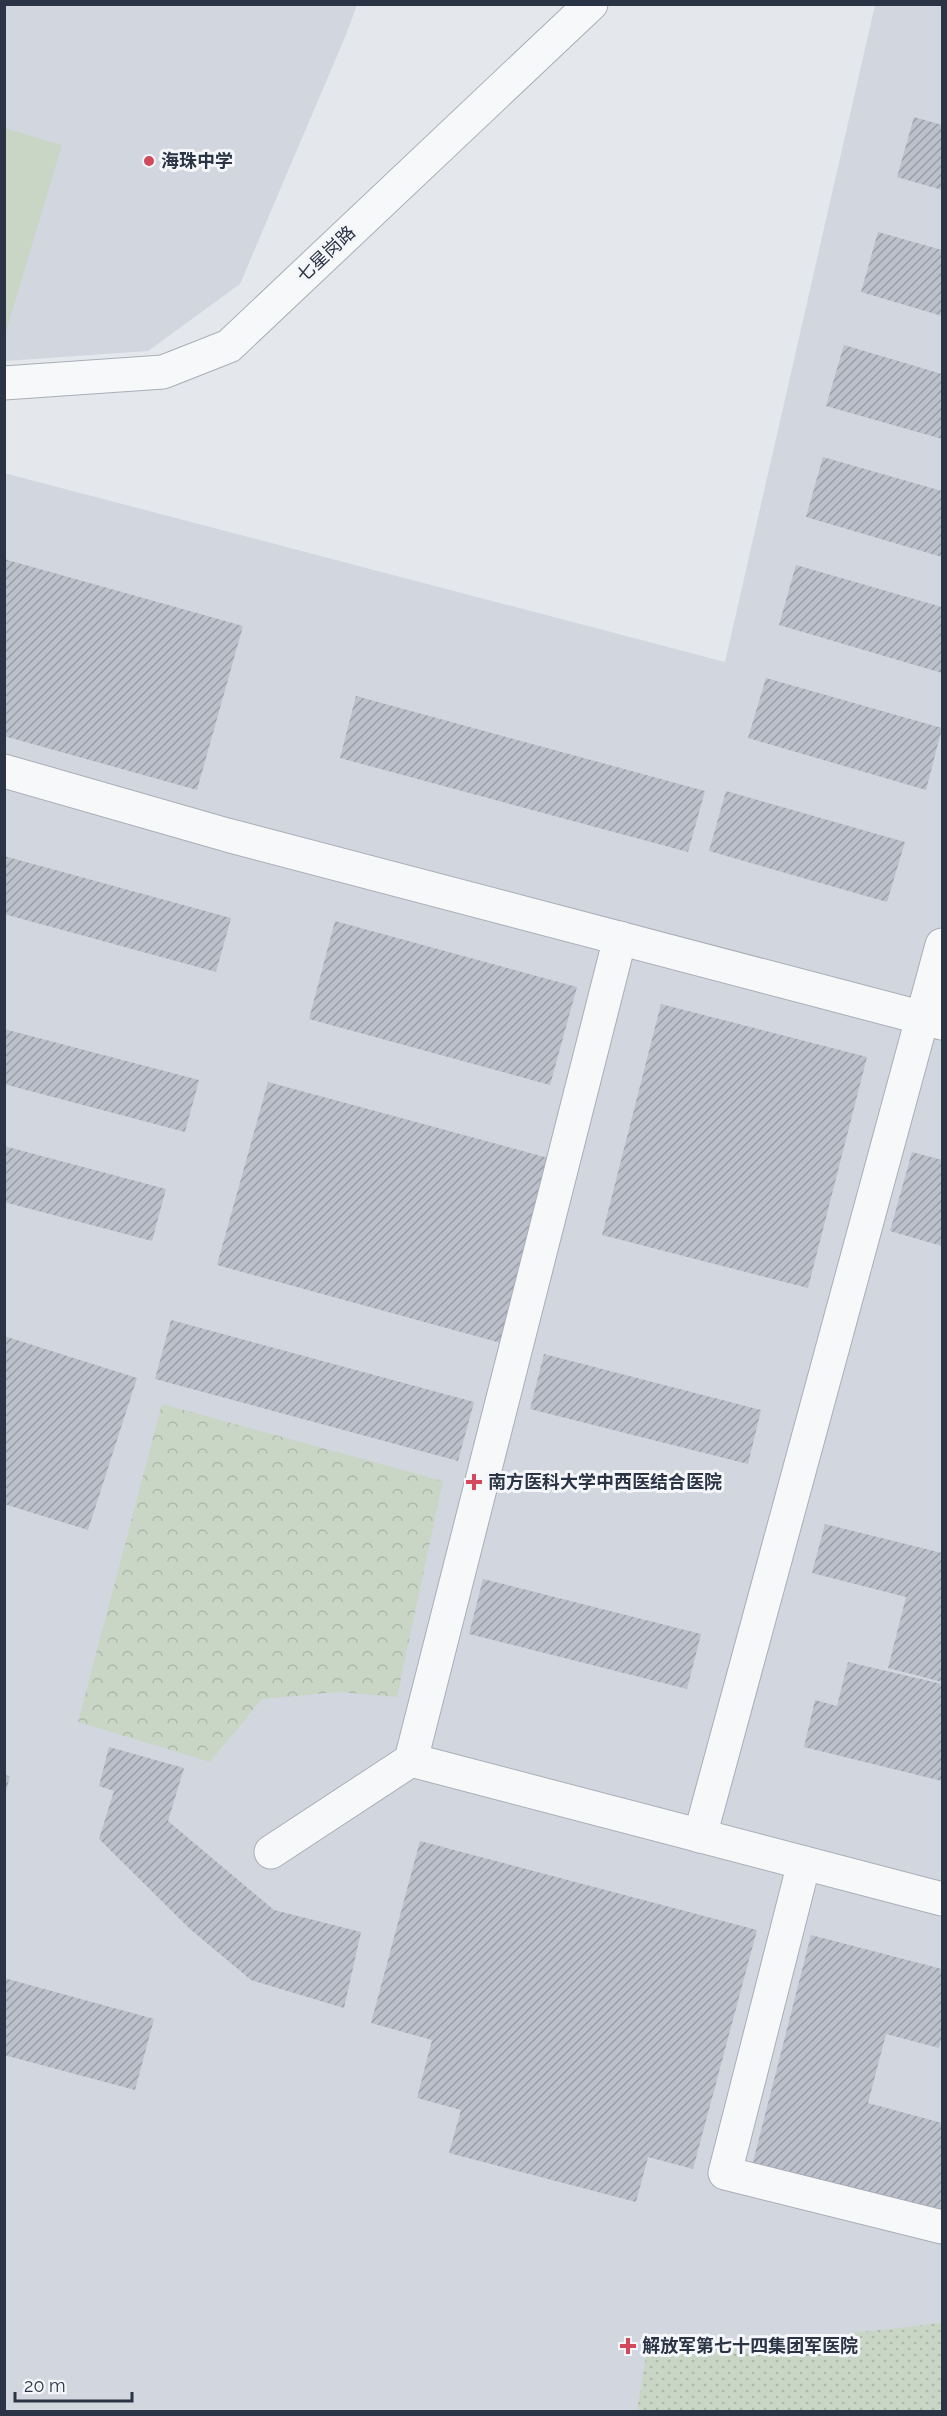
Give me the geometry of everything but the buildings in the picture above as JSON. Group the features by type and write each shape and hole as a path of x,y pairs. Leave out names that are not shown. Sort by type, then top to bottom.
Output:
{"street":[{"name":"七星岗路","path":"4,383 163,372 229,346 591,4"},
{"path":"4,771 227,835 933,1021"},
{"path":"270,1852 411,1760 620,938"},
{"path":"700,1836 933,1021 942,945"},
{"path":"411,1760 942,1899"},
{"path":"804,1863 725,2173 942,2227"}],"shaded area":[{"name":"海珠中学","path":"5,5 357,5 240,284 148,351 5,361"},
{"name":"南方医科大学中西医结合医院","path":"875,5 942,5 942,2411 5,2411 4,473 725,662"}],"green space":[{"path":"4,128 62,145 5,335 4,335"},
{"path":"162,1404 443,1481 397,1697 339,1692 262,1699 210,1762 78,1722"},
{"path":"942,2323 942,2411 637,2411 646,2356"}],"place":[{"name":"海珠中学","path":"149,161"},
{"name":"南方医科大学中西医结合医院","path":"474,1482"},
{"name":"解放军第七十四集团军医院","path":"628,2346"}]}
